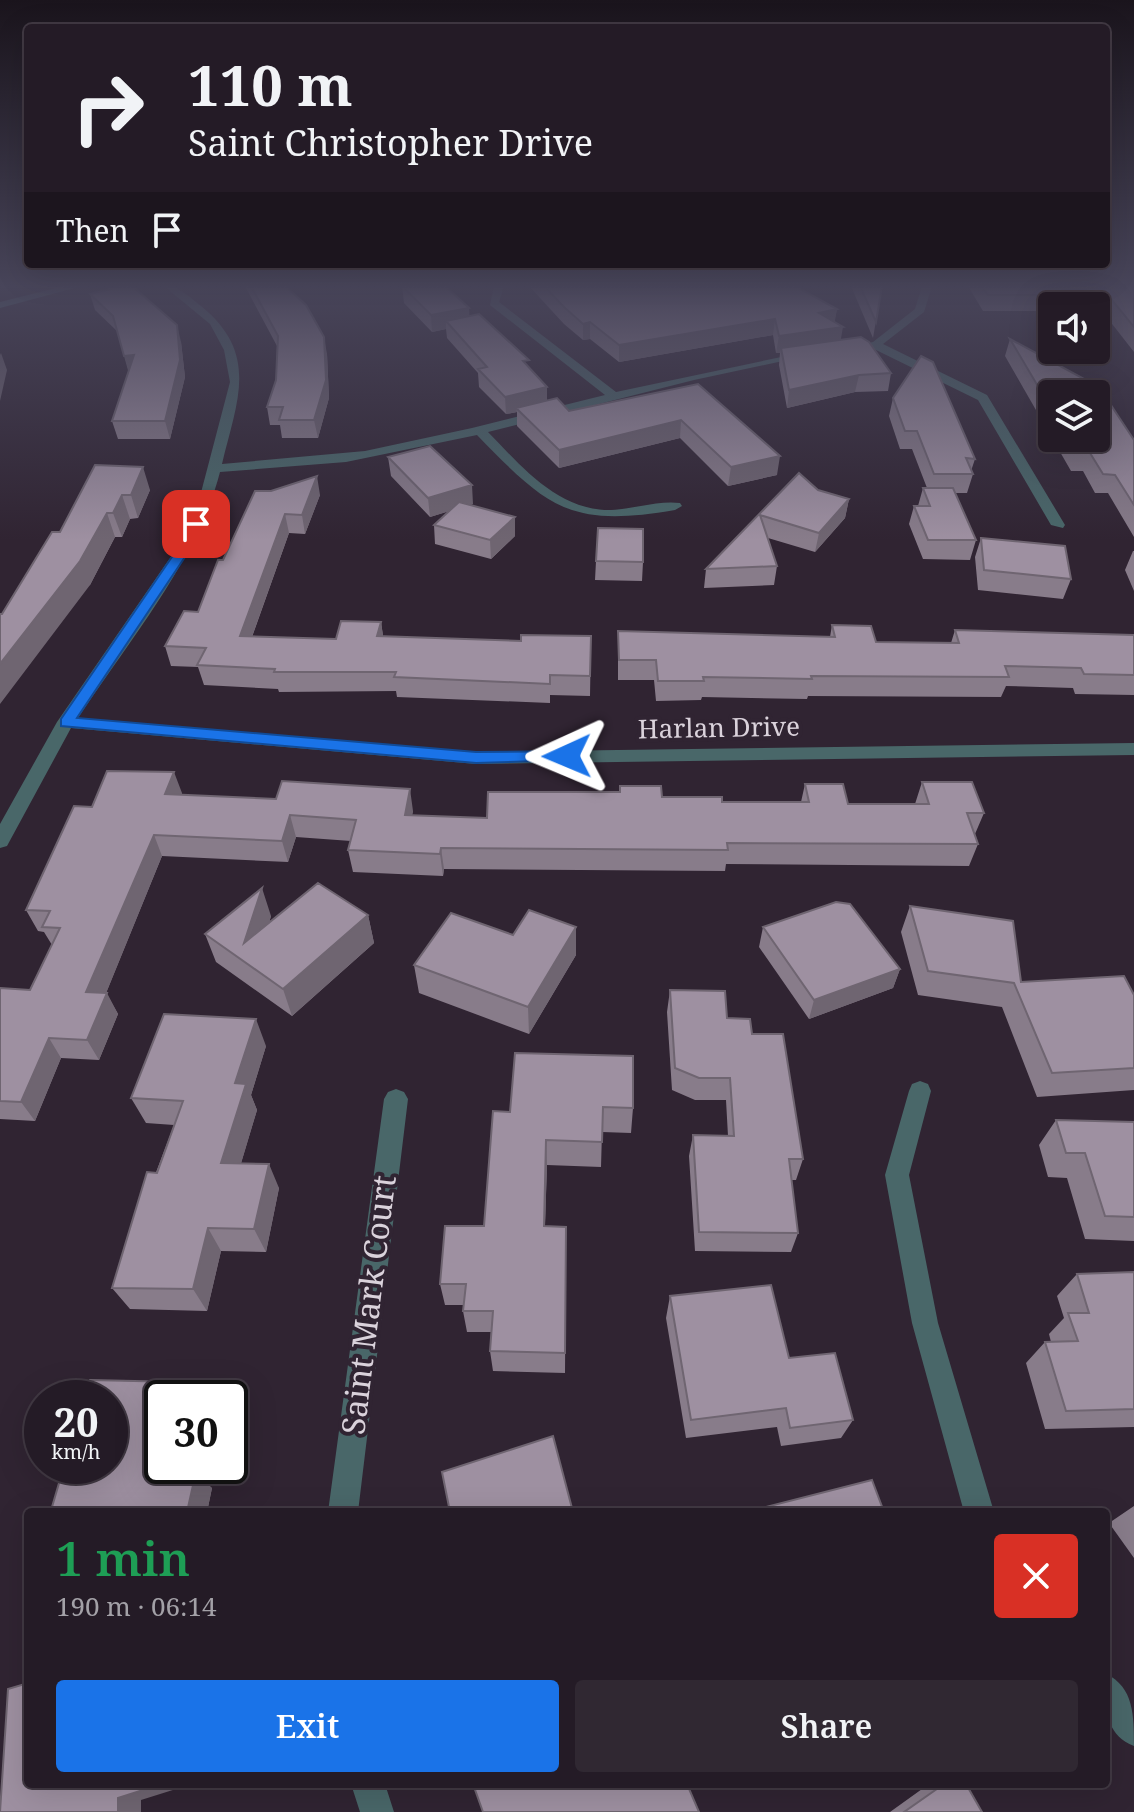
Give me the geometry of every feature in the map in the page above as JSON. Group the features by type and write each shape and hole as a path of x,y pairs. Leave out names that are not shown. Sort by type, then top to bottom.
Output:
{"street":[{"path":"0,841 66,722 186,545 205,504 236,382 234,371"},
{"path":"582,371 612,394"},
{"path":"213,468 336,459 478,429 715,371"},
{"path":"928,371 983,398 1058,525"},
{"path":"478,429 545,496 569,509 602,515 675,506"},
{"name":"Harlan Drive","path":"66,722 476,758 1134,749"},
{"path":"920,1091 897,1175 925,1323 978,1508"},
{"name":"Saint Mark Court","path":"344,1508 396,1099"},
{"path":"1110,1696 1134,1729"},
{"path":"369,1788 377,1812"}],"building":[{"path":"129,371 177,371 165,421 112,421"},
{"path":"276,371 326,371 326,380 314,420 279,420 283,407 267,407"},
{"path":"480,371 532,371 547,387 505,397"},
{"path":"785,371 891,373 859,375 789,390"},
{"path":"911,371 937,371 975,459 966,458 973,474 934,474 917,431 905,431 893,398"},
{"path":"1029,371 1069,371 1086,380 1038,380 1038,386"},
{"path":"698,384 780,456 731,467 681,420 559,450 516,408 557,398 569,411"},
{"path":"1110,404 1134,440 1134,505 1115,475 1103,474 1090,453 1077,453 1110,452"},
{"path":"430,446 472,485 428,498 388,457"},
{"path":"95,465 143,467 131,495 122,495 113,513 107,513 80,561 0,664 0,614 52,532 60,532"},
{"path":"799,473 818,490 849,499 819,533 760,515 777,566 706,569"},
{"path":"317,476 302,515 285,514 240,636 336,639 341,621 381,622 377,636 521,641 521,635 591,636 590,676 550,675 550,684 394,677 396,672 274,672 275,669 197,665 206,648 165,646 184,611 198,612 218,560 223,560 255,491 271,491"},
{"path":"923,488 953,488 976,540 928,540 914,506 930,506"},
{"path":"459,502 515,517 490,540 434,525"},
{"path":"598,528 643,529 643,562 596,561"},
{"path":"981,538 1065,546 1071,579 984,570"},
{"path":"832,625 871,626 876,642 959,643 955,630 1134,635 1134,675 1084,674 1081,668 1005,666 1009,677 703,677 704,681 658,681 656,660 619,660 618,631 835,637"},
{"path":"107,771 174,772 165,794 276,799 282,781 410,789 405,815 487,818 488,792 620,792 620,786 661,786 662,797 722,797 722,802 809,802 805,784 843,784 848,804 929,804 922,782 972,782 984,813 967,813 978,844 727,843 728,850 441,848 440,854 348,850 356,820 290,815 282,841 154,835 86,992 107,993 87,1040 49,1038 21,1102 0,1101 0,988 30,990 60,928 42,927 50,911 26,910 74,806 92,807"},
{"path":"318,883 368,915 283,989 205,934 262,888 244,943"},
{"path":"836,902 850,904 900,969 814,1000 763,927"},
{"path":"910,906 1013,921 1021,982 1124,976 1134,995 1134,1068 1052,1073 1014,983 928,971"},
{"path":"529,910 576,927 528,1007 414,965 451,913 513,935"},
{"path":"670,990 725,991 727,1018 750,1019 752,1034 783,1034 803,1159 789,1159 798,1233 699,1232 693,1135 734,1136 730,1078 699,1078 675,1068"},
{"path":"164,1014 256,1019 235,1083 246,1084 221,1163 269,1164 254,1229 208,1228 193,1289 112,1288 147,1172 157,1173 183,1101 131,1098"},
{"path":"515,1053 633,1056 633,1108 603,1107 602,1142 546,1140 544,1226 566,1227 565,1353 490,1351 493,1311 463,1311 466,1284 440,1284 445,1226 484,1226 493,1111 510,1112"},
{"path":"1056,1120 1134,1122 1134,1217 1105,1216 1085,1153 1066,1153"},
{"path":"1134,1272 1134,1409 1066,1411 1045,1342 1078,1341 1068,1313 1089,1313 1077,1274"},
{"path":"771,1285 789,1358 835,1353 853,1420 790,1428 786,1408 691,1420 670,1296"},
{"path":"128,1381 144,1381 144,1484 193,1484 188,1508 52,1507 59,1484 128,1484"},
{"path":"553,1436 572,1508 449,1508 442,1472"},
{"path":"872,1480 882,1508 762,1508"},
{"path":"24,1684 24,1788 149,1788 118,1798 118,1812 0,1812 8,1689"},
{"path":"474,1788 689,1788 699,1812 483,1812"},
{"path":"938,1788 968,1788 982,1812 904,1812"}],"route":[{"path":"196,524 186,545 66,722 476,758 567,756"}]}
